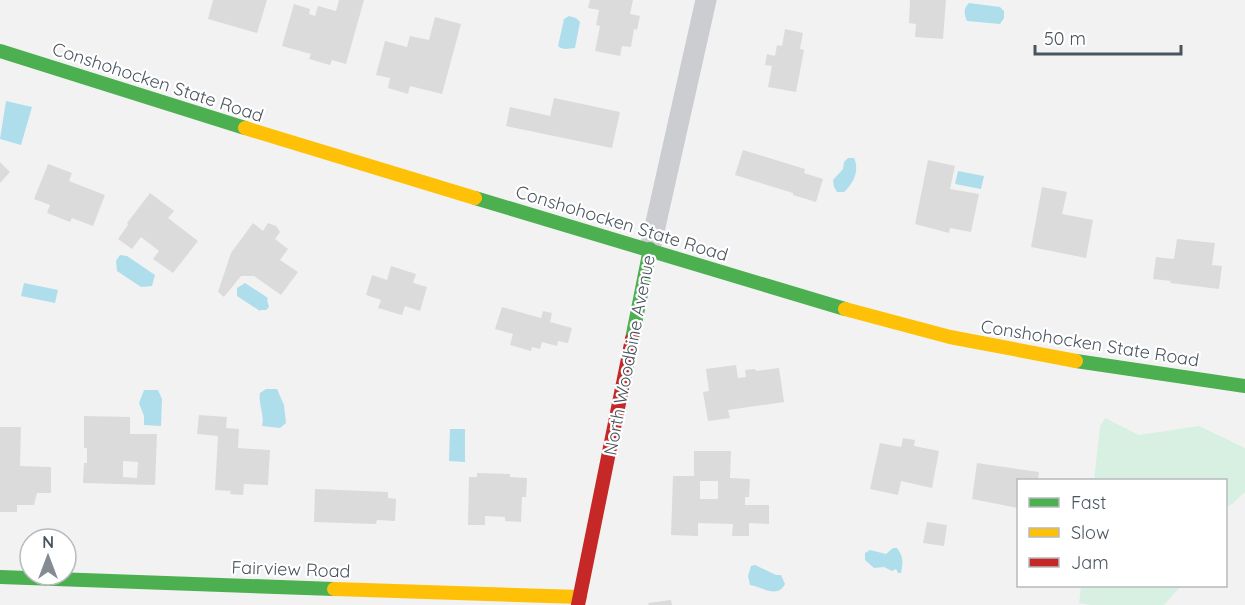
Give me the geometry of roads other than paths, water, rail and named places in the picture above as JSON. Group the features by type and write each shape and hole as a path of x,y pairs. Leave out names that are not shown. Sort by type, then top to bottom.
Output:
{"main road":[{"name":"Conshohocken State Road","path":"0,51 133,91 314,150 650,249 825,304 955,339 1245,386"},
{"name":"North Woodbine Avenue","path":"579,601 650,249"},
{"name":"Fairview Road","path":"0,577 579,601"}],"street":[{"name":"North Woodbine Avenue","path":"650,249 706,0"}],"water":[{"path":"969,3 1000,7 1004,11 1004,18 1000,24 967,21 965,12"},
{"path":"569,16 580,22 575,48 564,49 558,46 564,19"},
{"path":"6,101 32,107 21,145 0,139"},
{"path":"848,158 854,158 856,163 855,177 844,192 837,192 833,180 843,169 844,162"},
{"path":"958,171 984,176 981,189 955,184"},
{"path":"120,255 127,256 155,275 152,286 141,287 117,271 116,261"},
{"path":"24,283 58,290 55,303 21,296"},
{"path":"245,283 268,298 269,307 266,310 260,311 237,296 237,288"},
{"path":"266,389 277,389 284,405 286,423 280,428 262,426 260,393"},
{"path":"144,390 158,390 162,399 161,426 144,425 144,416 139,403"},
{"path":"450,429 465,429 465,462 449,461"},
{"path":"893,548 897,548 902,557 901,573 898,573 896,569 892,571 884,567 874,568 865,560 865,553 870,550 886,554"},
{"path":"755,565 781,575 785,584 778,591 769,591 750,585 748,576 751,566"}]}
